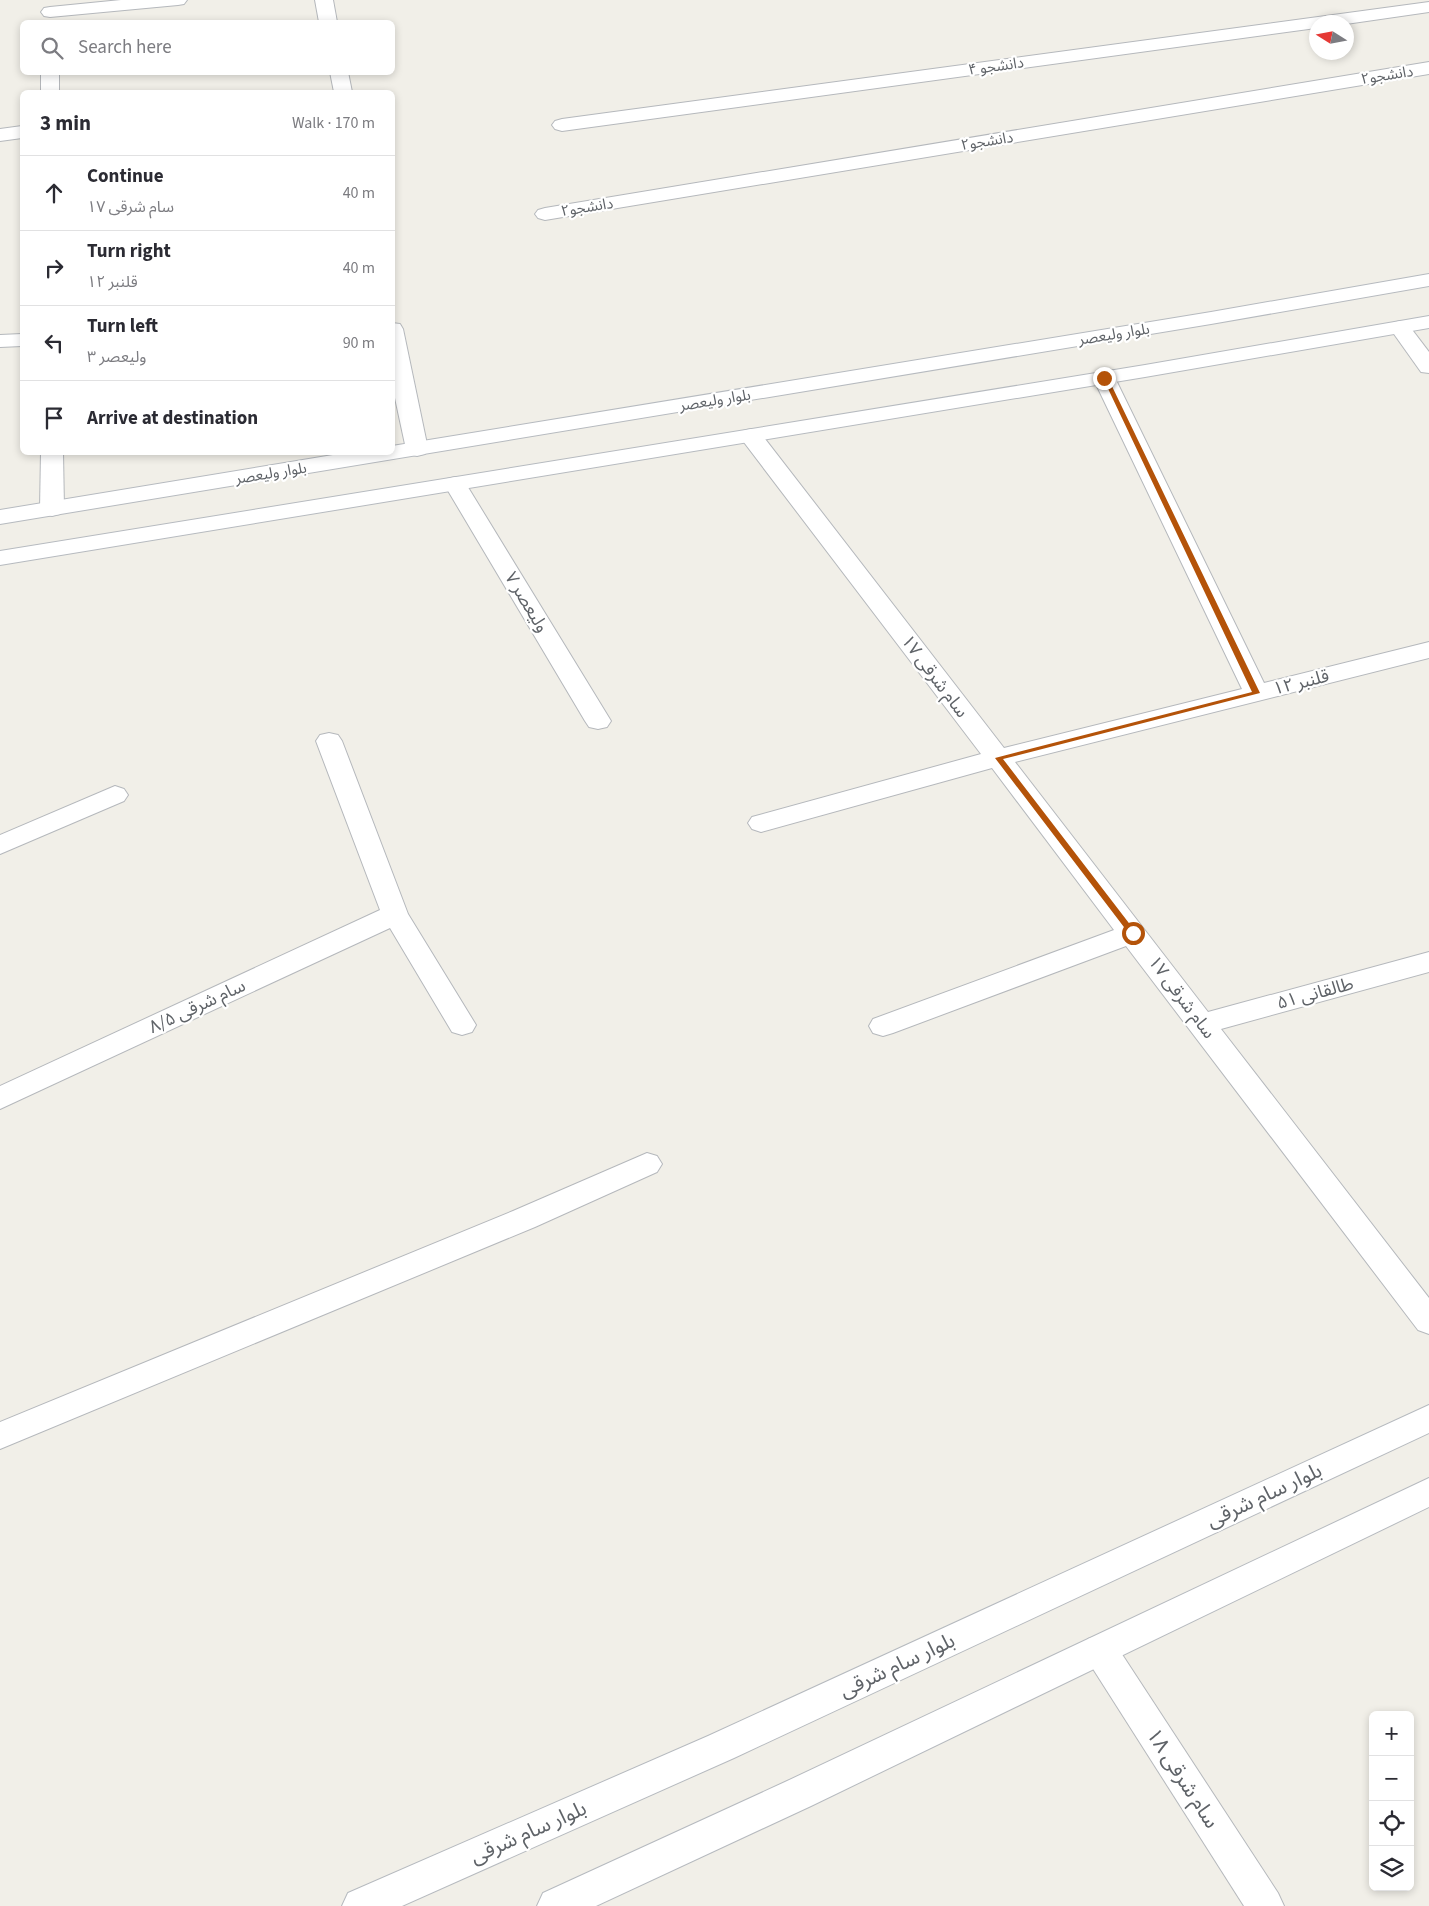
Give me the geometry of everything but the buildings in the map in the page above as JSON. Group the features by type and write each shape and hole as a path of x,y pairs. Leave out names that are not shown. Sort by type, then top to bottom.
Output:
{"street":[{"path":"50,12 178,0"},
{"path":"324,0 328,20"},
{"name":"دانشجو ۴","path":"562,125 1429,7"},
{"name":"دانشجو۲","path":"545,214 1429,68"},
{"path":"50,75 50,90"},
{"path":"340,75 343,90"},
{"path":"0,134 20,132"},
{"name":"بلوار ولیعصر","path":"395,453 1429,280"},
{"path":"0,558 1104,378 1429,322"},
{"path":"1400,327 1429,366"},
{"path":"0,341 20,340"},
{"path":"395,343 417,449"},
{"path":"1104,378 1256,693"},
{"name":"سام شرقی ۱۷","path":"752,436 1429,1321"},
{"path":"52,455 52,509"},
{"name":"بلوار ولیعصر","path":"0,517 380,455"},
{"name":"ولیعصر ۷","path":"455,484 598,721"},
{"name":"قلنبر ۱۲","path":"761,823 998,758 1429,650"},
{"path":"329,741 395,914 462,1025"},
{"path":"0,845 115,795"},
{"name":"سام شرقی ۸/۵","path":"0,1098 395,914"},
{"path":"883,1026 1133,933"},
{"name":"طالقانی ۵۱","path":"1202,1024 1429,962"},
{"path":"0,1436 524,1218 646,1164"},
{"name":"بلوار سام شرقی","path":"362,1906 721,1747 1429,1418"},
{"path":"556,1906 798,1794 1429,1492"},
{"name":"سام شرقی ۱۸","path":"1100,1650 1265,1906"}],"route":[{"path":"1104,378 1256,693 998,758 1133,933"}]}
